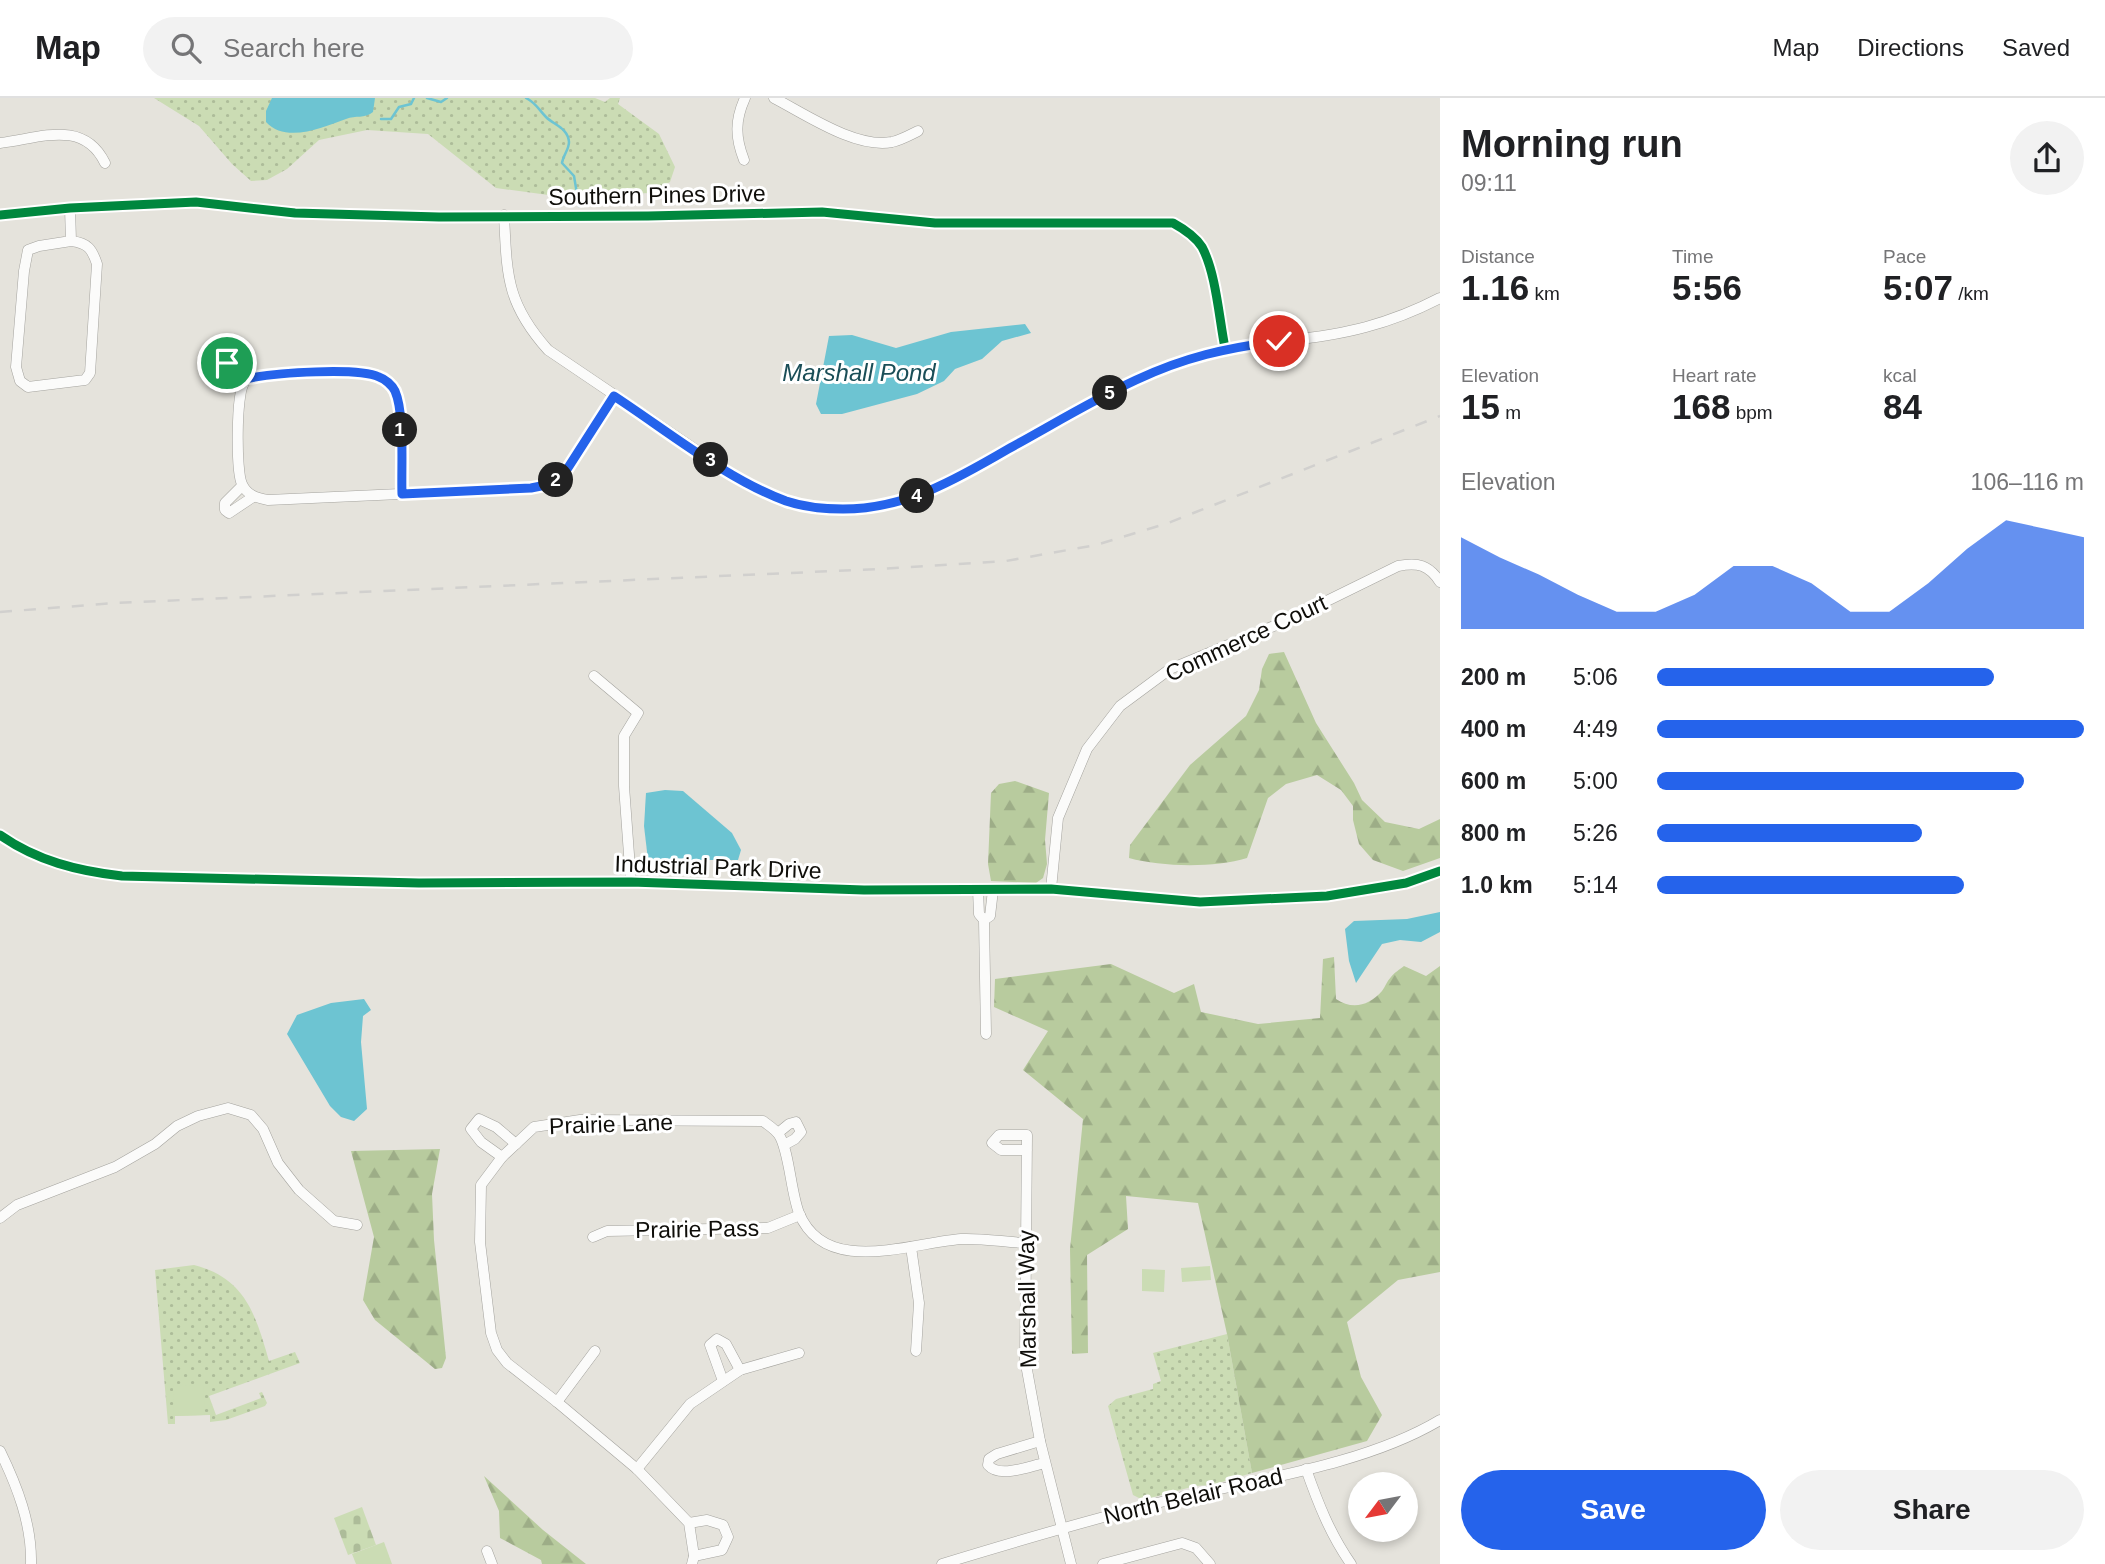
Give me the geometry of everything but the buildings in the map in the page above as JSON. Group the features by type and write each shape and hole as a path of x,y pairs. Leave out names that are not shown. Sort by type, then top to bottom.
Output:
{"street":[{"path":"744,160 736,140 738,114 745,98"},
{"path":"774,98 843,133 869,141 892,142 918,131"},
{"path":"0,143 52,134 82,139 98,149 105,163"},
{"name":"Southern Pines Drive","path":"0,215 70,208 196,202 295,213 439,217 822,212 935,223 1173,223 1188,231 1201,246 1209,263 1224,348"},
{"path":"70,208 71,241"},
{"path":"504,215 507,272 516,303 527,327 548,350 757,489 788,502 820,509 863,509 904,501 946,484 1093,401 1168,366 1224,348 1366,327 1404,315 1440,298"},
{"path":"71,241 84,243 93,251 97,264 90,373 85,380 28,387 20,381 16,367 24,271 29,250 71,241"},
{"path":"402,494 399,404 394,388 382,377 367,373 278,373 246,381 240,401 238,470 242,486 253,497 268,500 402,494 531,488 551,484 564,474 614,396"},
{"path":"242,486 225,503 225,510 229,513 253,497"},
{"name":"Commerce Court","path":"1051,890 1058,818 1087,748 1121,706 1170,669 1286,621 1398,566 1415,562 1432,570 1440,582"},
{"path":"594,676 638,713 624,736 624,786 631,883"},
{"name":"Industrial Park Drive","path":"0,835 23,849 65,867 122,876 419,883 631,883 864,890 1051,890 1200,902 1327,896 1406,883 1440,871"},
{"path":"978,890 979,914 984,920 986,1034"},
{"path":"984,920 990,916 993,890"},
{"path":"0,1218 17,1205 115,1167 155,1144 177,1126 198,1116 228,1108 251,1115 264,1129 278,1163 299,1190 334,1221 357,1225"},
{"path":"502,1157 481,1142 471,1129 479,1119 496,1127 516,1144"},
{"name":"Prairie Lane","path":"689,1523 637,1469 507,1363 497,1350 491,1333 480,1242 481,1185 502,1157 534,1127 580,1120 763,1121 778,1133 796,1122 801,1132 784,1145"},
{"path":"778,1133 784,1145 800,1215 819,1242 861,1253 961,1239 1025,1243"},
{"name":"Marshall Way","path":"1027,1150 1025,1359 1040,1441 1071,1564"},
{"name":"Prairie Pass","path":"593,1237 607,1231 768,1228 800,1215"},
{"path":"911,1247 919,1303 916,1352"},
{"path":"723,1381 710,1345 717,1339 726,1344 740,1370"},
{"path":"557,1402 595,1351"},
{"path":"637,1469 690,1404 740,1370 799,1353"},
{"name":"North Belair Road","path":"942,1564 1169,1500 1306,1469 1422,1431 1440,1420"},
{"path":"1040,1441 997,1454 989,1459 988,1465 992,1470 1000,1472 1045,1463"},
{"path":"0,1451 19,1490 31,1550 31,1564"},
{"path":"1306,1469 1321,1512 1350,1564"},
{"path":"707,1520 723,1525 728,1537 722,1550 693,1560 689,1523 707,1520"},
{"path":"1103,1564 1182,1544 1196,1548 1210,1564"},
{"path":"488,1551 492,1564"}],"green space":[{"path":"154,98 595,98 605,102 610,98 620,98 618,104 659,134 675,167 670,182 650,193 563,197 496,188 428,134 367,130 319,140 287,169 267,180 251,181 232,164 199,126"},
{"path":"1284,652 1316,723 1362,800 1385,822 1419,829 1440,819 1440,858 1403,871 1373,860 1359,844 1353,820 1353,806 1341,790 1317,775 1286,784 1268,798 1247,858 1188,865 1129,858 1130,845 1190,765 1246,716 1259,690 1262,669 1269,654"},
{"path":"1015,781 1049,793 1045,840 1047,864 1043,878 1036,883 991,881 988,864 991,793 999,784"},
{"path":"1334,957 1336,999 1354,1005 1372,1000 1404,966 1426,976 1440,966 1440,1272 1398,1280 1347,1322 1361,1377 1382,1415 1367,1441 1252,1473 1227,1334 1198,1203 1126,1196 1128,1229 1087,1255 1088,1353 1072,1354 1070,1249 1083,1119 1023,1070 1048,1031 994,1007 995,979 1111,964 1174,993 1194,984 1201,1012 1258,1024 1320,1018 1323,959"},
{"path":"440,1149 432,1194 446,1358 442,1368 435,1369 375,1320 363,1300 374,1237 351,1151"},
{"path":"194,1265 212,1271 237,1289 253,1314 269,1361 295,1352 300,1363 209,1396 216,1415 261,1398 259,1393 262,1392 267,1403 265,1406 226,1420 210,1422 210,1415 175,1416 175,1424 168,1424 155,1270"},
{"path":"1210,1266 1211,1280 1182,1282 1181,1268"},
{"path":"1142,1269 1165,1270 1164,1292 1142,1291"},
{"path":"1227,1334 1252,1473 1143,1500 1133,1495 1108,1406 1116,1399 1153,1389 1153,1384 1161,1381 1153,1353"},
{"path":"203,1385 205,1415 174,1416 173,1386"},
{"path":"484,1476 543,1530 586,1564 542,1564 541,1560 500,1538 499,1511"},
{"path":"362,1507 376,1545 348,1555 334,1518"},
{"path":"384,1542 392,1564 356,1564 352,1554"}],"water":[{"path":"272,98 375,98 373,112 370,114 294,133 274,129 266,122 266,111"},
{"name":"Marshall Pond","path":"1025,324 1031,333 1002,341 982,359 955,369 944,381 917,394 842,414 821,414 816,404 829,336 852,335 896,348 951,332"},
{"path":"683,791 732,833 741,850 738,860 648,860 644,826 646,793"},
{"path":"1440,912 1440,932 1421,942 1400,940 1382,944 1356,983 1349,961 1345,929 1354,921 1407,919"},
{"path":"364,999 371,1010 363,1016 361,1042 367,1109 354,1121 341,1117 330,1106 287,1034 297,1015 331,1003"}],"waterway":[{"path":"381,119 391,119 399,107 411,104 414,98"},
{"path":"427,98 441,102 447,98"},
{"path":"526,98 568,137 569,145 562,163 574,176 579,206"}],"railway":[{"path":"0,612 115,603 1006,561 1096,545 1168,523 1440,416"}],"cycle path":[{"path":"0,215 70,208 196,202 295,213 439,217 822,212 935,223 1173,223 1196,239 1207,258 1214,282 1225,348"},
{"path":"0,835 43,858 90,871 122,876 419,883 631,882 864,890 1051,889 1200,902 1327,896 1406,883 1440,871"}],"route":[{"path":"227,363 236,366 250,378 278,373 367,373 382,377 394,388 399,404 402,494 531,488 551,484 564,474 614,396 757,489 788,502 820,509 863,509 904,501 946,484 1093,401 1158,370 1224,348 1279,341"}]}
